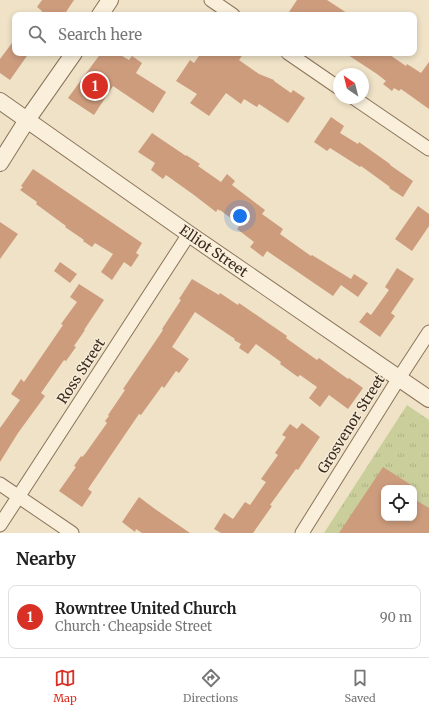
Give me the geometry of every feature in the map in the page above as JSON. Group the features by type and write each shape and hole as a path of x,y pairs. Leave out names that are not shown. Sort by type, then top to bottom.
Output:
{"street":[{"path":"102,12 110,0"},
{"path":"211,0 229,12"},
{"path":"0,163 27,120 72,56"},
{"path":"292,56 333,84"},
{"name":"Elliot Street","path":"0,101 429,399"},
{"path":"363,104 429,149"},
{"name":"Ross Street","path":"0,525 190,234"},
{"name":"Grosvenor Street","path":"302,533 429,332"},
{"path":"0,484 72,533"}],"green space":[{"path":"407,405 429,420 429,533 324,533"}],"building":[{"path":"42,0 74,0 66,12 42,12 37,7"},
{"path":"297,0 327,0 345,12 289,12"},
{"path":"12,43 12,56 27,56 10,80 0,73 0,59"},
{"path":"99,56 122,56 129,60 132,56 142,63 136,73 166,92 153,113 113,86 94,115 68,98"},
{"path":"199,56 242,56 239,60 259,74 274,80 291,93 293,90 305,98 288,123 259,104 257,107 244,99 241,104 226,93 209,116 190,103 197,94 176,81 190,60 194,63"},
{"path":"350,56 391,56 406,66 407,64 421,73 429,62 429,109 401,89 399,91 394,88 392,91 383,84 386,81"},
{"path":"331,117 344,126 340,133 358,144 359,142 413,181 403,197 361,166 360,167 330,148 327,151 314,142"},
{"path":"152,133 200,164 198,166 221,182 227,174 235,181 232,185 265,210 262,214 283,229 280,234 311,256 312,255 351,279 354,274 368,283 358,297 341,285 333,296 267,251 263,257 250,247 254,242 237,229 240,225 220,210 218,209 216,212 166,175 163,179 151,170 155,163 138,152"},
{"path":"33,169 142,243 136,253 139,255 131,267 124,262 112,280 101,272 113,254 95,243 92,247 83,241 84,240 65,227 66,226 36,204 37,202 20,190 23,187 21,186"},
{"path":"418,206 429,214 429,226 412,251 395,239"},
{"path":"0,222 18,234 0,259"},
{"path":"60,262 77,274 70,283 54,271"},
{"path":"397,268 414,279 391,313 395,316 380,337 359,322 367,312 371,315 389,290 385,287"},
{"path":"192,279 219,295 220,293 238,305 239,303 287,336 286,338 317,360 319,358 363,388 348,409 329,395 320,407 309,398 317,387 300,375 298,377 280,364 281,362 256,344 248,354 239,348 241,344 234,340 235,339 195,312 172,347 189,359 179,373 176,371 164,388 162,386 141,415 139,414 88,489 92,492 82,507 59,491 76,467 74,466 81,456 82,457 85,454 107,423 105,421 125,390 123,389 163,330 162,329 181,300 179,299"},
{"path":"79,284 104,300 74,346 76,347 66,361 64,360 41,393 45,396 18,433 0,462 0,428 20,400 11,394 21,379 24,382 63,325 61,324 77,302 70,297"},
{"path":"302,423 320,437 298,470 296,469 270,505 272,506 253,533 221,533 214,529 224,513 233,519 245,502 250,505 266,482 261,479 278,455 275,453 286,437 282,435 290,424 297,429"},
{"path":"383,467 411,485 381,485 381,521 417,521 417,501 429,508 429,533 339,533"},
{"path":"139,497 190,533 142,533 136,529 135,532 122,522"}],"place":[{"name":"Rowntree United Church","path":"95,86"}]}
